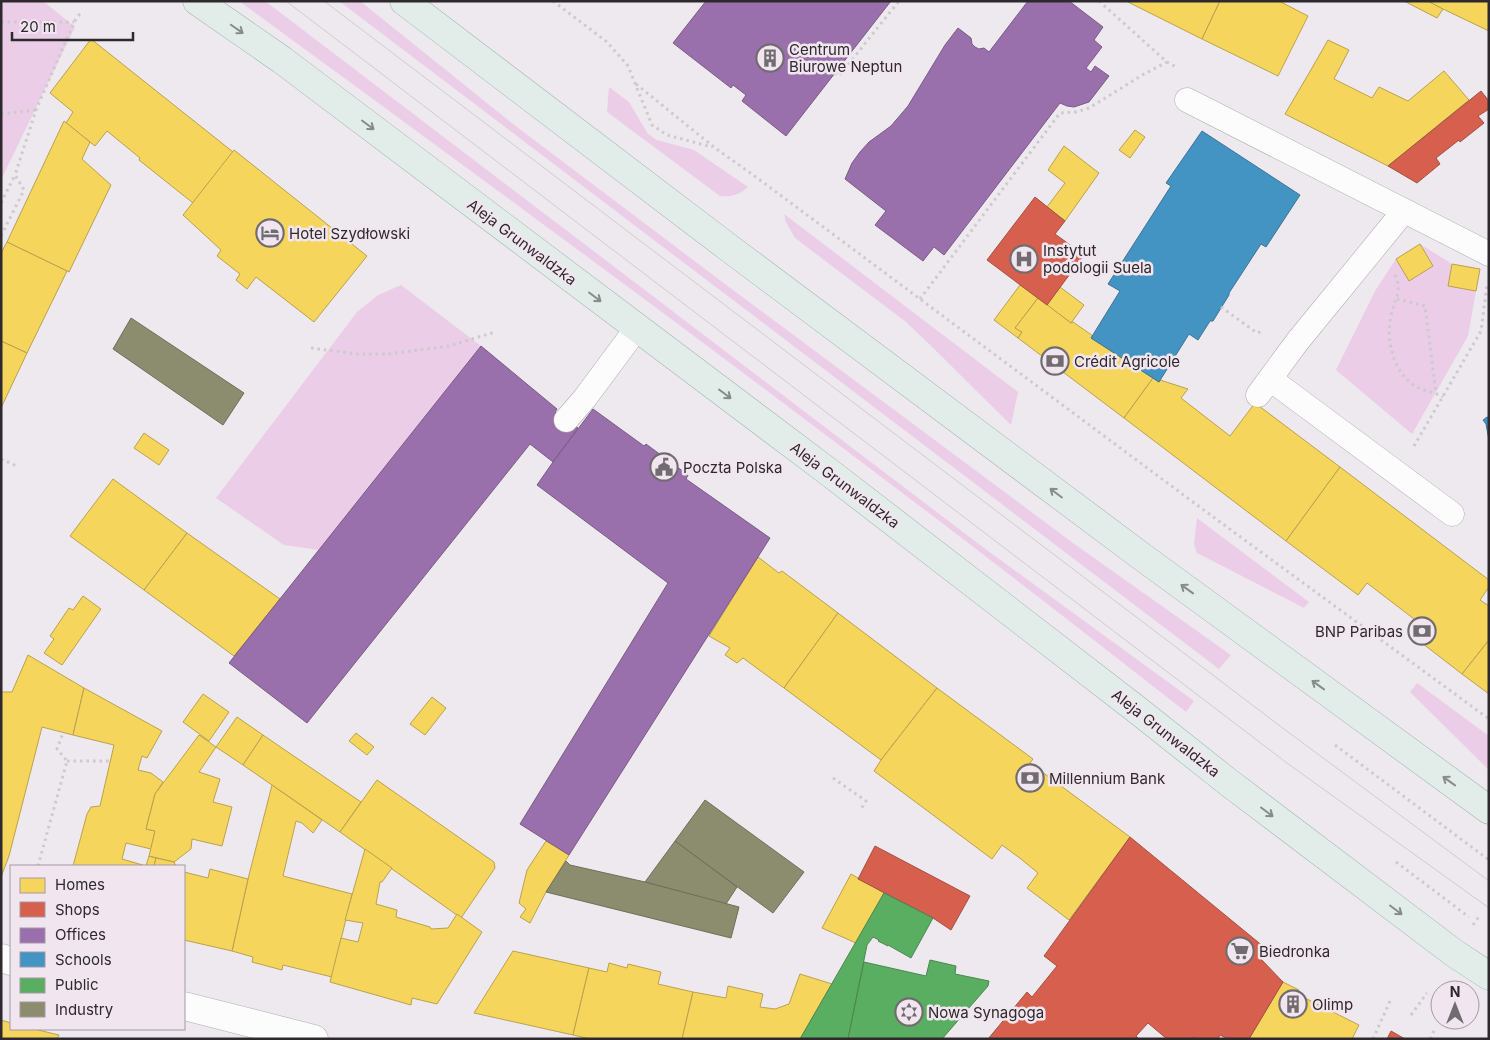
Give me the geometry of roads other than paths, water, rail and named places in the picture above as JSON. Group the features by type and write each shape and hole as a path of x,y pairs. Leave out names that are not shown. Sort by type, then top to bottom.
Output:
{"main road":[{"name":"Aleja Grunwaldzka","path":"197,1 282,60 838,479 1236,788 1454,954 1489,976"},
{"path":"404,1 717,239 1141,556 1489,810"}],"street":[{"path":"185,1006 314,1039"}],"lane":[{"path":"1187,100 1489,254"},
{"path":"1404,212 1297,342 1264,387 1452,514"},
{"path":"566,420 585,398 637,328"}],"tram line":[{"path":"286,1 1287,763 1489,908"},
{"path":"324,1 1280,726 1489,881"}],"place":[{"name":"Centrum Biurowe Neptun","path":"770,58"},
{"name":"Hotel Szydłowski","path":"270,233"},
{"name":"Instytut podologii Suela","path":"1024,259"},
{"name":"Crédit Agricole","path":"1055,361"},
{"name":"Poczta Polska","path":"664,467"},
{"name":"BNP Paribas","path":"1422,631"},
{"name":"Millennium Bank","path":"1030,778"},
{"name":"Biedronka","path":"1240,951"},
{"name":"Olimp","path":"1293,1004"},
{"name":"Nowa Synagoga","path":"909,1012"}]}
